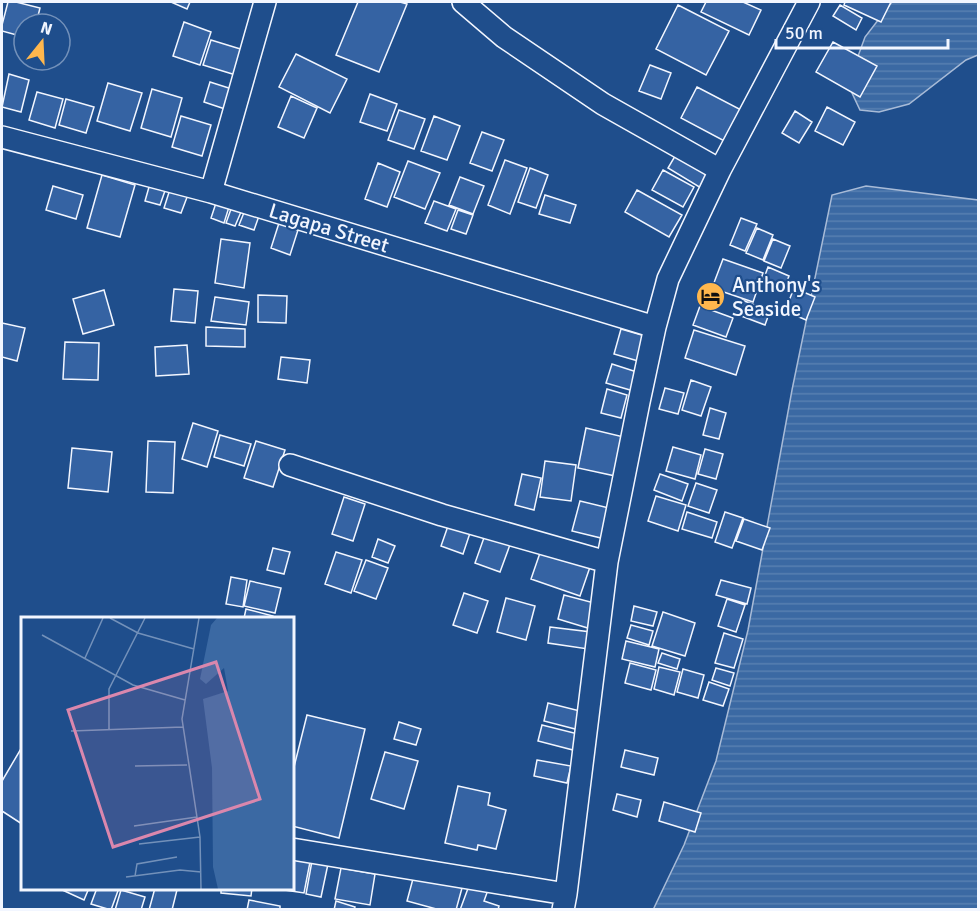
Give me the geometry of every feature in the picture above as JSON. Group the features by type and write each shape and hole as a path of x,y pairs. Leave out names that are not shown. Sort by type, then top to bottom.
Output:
{"street":[{"path":"211,192 265,2"},
{"path":"464,2 504,37 603,104 720,170"},
{"path":"294,849 565,902 607,562 655,327 668,279 720,170 809,2"},
{"name":"Lagapa Street","path":"2,137 211,192 655,327"},
{"path":"290,465 442,515 607,562"}],"water":[{"path":"892,2 978,2 978,55 966,60 909,104 879,112 860,110 852,93 853,70 865,37"},
{"path":"866,186 978,200 978,909 653,910 684,845 716,761 748,630 792,390 832,195"}],"building":[{"path":"8,2 40,8 39,12 12,12 12,34 2,31"},
{"path":"171,2 190,2 187,9"},
{"path":"358,2 407,4 379,72 336,55"},
{"path":"706,2 743,2 761,10 749,35 701,12"},
{"path":"845,2 891,2 881,22 844,5"},
{"path":"678,5 729,31 706,75 656,49"},
{"path":"840,5 862,18 856,30 833,16"},
{"path":"184,22 211,32 200,65 173,56"},
{"path":"211,40 247,51 239,76 203,65"},
{"path":"833,42 877,66 860,97 816,72"},
{"path":"296,54 347,79 330,113 279,87"},
{"path":"650,65 671,73 661,99 639,91"},
{"path":"9,74 29,80 21,112 2,107"},
{"path":"210,82 235,90 228,110 204,102"},
{"path":"108,83 142,93 130,131 97,121"},
{"path":"697,87 747,113 730,144 681,118"},
{"path":"152,89 182,98 171,137 141,128"},
{"path":"37,92 63,99 55,128 29,120"},
{"path":"370,94 397,104 387,131 360,122"},
{"path":"291,96 317,108 304,138 278,127"},
{"path":"66,99 94,107 86,133 59,125"},
{"path":"827,107 855,122 843,145 815,131"},
{"path":"399,110 425,119 414,149 388,140"},
{"path":"795,111 812,122 799,143 782,133"},
{"path":"181,116 211,125 202,156 172,147"},
{"path":"434,116 460,126 447,160 421,151"},
{"path":"482,132 504,140 492,171 470,163"},
{"path":"678,151 712,170 701,188 668,168"},
{"path":"505,160 527,168 510,214 488,205"},
{"path":"408,161 440,173 425,209 394,197"},
{"path":"378,163 400,172 387,207 365,199"},
{"path":"530,168 548,175 536,208 518,202"},
{"path":"663,170 694,187 683,207 652,190"},
{"path":"102,175 135,185 120,237 87,228"},
{"path":"460,177 484,186 473,214 449,205"},
{"path":"151,180 167,185 160,205 145,201"},
{"path":"53,186 83,195 76,219 46,210"},
{"path":"171,186 189,192 181,213 164,208"},
{"path":"637,190 682,215 669,237 625,212"},
{"path":"545,195 576,205 570,223 539,214"},
{"path":"434,201 456,209 447,231 425,223"},
{"path":"216,203 229,207 224,223 211,218"},
{"path":"231,209 241,212 235,226 226,223"},
{"path":"245,210 259,216 254,230 239,225"},
{"path":"458,210 473,215 466,234 451,229"},
{"path":"741,218 757,224 745,251 730,245"},
{"path":"279,223 298,230 290,255 271,248"},
{"path":"757,228 773,235 763,260 746,253"},
{"path":"221,239 250,243 244,288 215,283"},
{"path":"773,239 790,246 781,268 764,261"},
{"path":"723,259 763,273 753,302 712,288"},
{"path":"768,267 789,276 784,289 763,281"},
{"path":"794,288 815,297 806,320 785,311"},
{"path":"174,289 198,291 195,323 171,321"},
{"path":"104,290 114,325 83,334 73,299"},
{"path":"258,295 287,296 286,323 258,322"},
{"path":"215,297 249,302 246,325 211,321"},
{"path":"742,300 770,311 765,325 736,314"},
{"path":"700,306 733,318 726,337 693,325"},
{"path":"2,323 25,328 17,361 2,357"},
{"path":"206,327 245,329 245,347 206,346"},
{"path":"621,329 652,338 645,363 614,354"},
{"path":"694,330 745,346 736,375 685,358"},
{"path":"65,342 99,343 98,380 63,379"},
{"path":"187,345 189,374 156,376 155,347"},
{"path":"281,357 310,360 307,383 278,379"},
{"path":"612,364 643,374 637,392 606,383"},
{"path":"691,380 711,387 701,416 682,410"},
{"path":"665,388 684,393 678,414 659,409"},
{"path":"607,389 627,395 621,418 601,413"},
{"path":"710,408 726,413 719,439 703,435"},
{"path":"193,423 218,431 207,467 182,459"},
{"path":"586,428 628,438 620,477 578,468"},
{"path":"220,435 251,444 244,466 214,457"},
{"path":"148,441 175,442 173,493 146,492"},
{"path":"256,441 285,450 273,487 244,478"},
{"path":"673,447 701,455 695,479 666,471"},
{"path":"72,448 112,452 108,492 68,488"},
{"path":"705,449 723,454 716,479 698,474"},
{"path":"545,461 576,465 571,501 540,497"},
{"path":"522,474 541,478 534,510 515,505"},
{"path":"660,474 688,484 682,501 654,490"},
{"path":"696,483 717,490 709,513 688,506"},
{"path":"656,496 686,505 678,531 648,521"},
{"path":"344,497 365,504 353,541 332,534"},
{"path":"580,501 609,508 601,538 572,531"},
{"path":"687,512 717,522 712,538 682,529"},
{"path":"725,512 743,518 732,548 715,542"},
{"path":"744,519 770,528 762,550 736,541"},
{"path":"448,526 470,533 463,554 441,546"},
{"path":"486,532 511,542 500,572 475,563"},
{"path":"378,539 395,546 388,563 372,557"},
{"path":"273,548 290,552 284,574 267,570"},
{"path":"541,550 590,567 580,596 531,579"},
{"path":"336,552 362,560 351,593 325,584"},
{"path":"366,560 388,568 376,599 354,591"},
{"path":"231,577 247,580 243,607 226,604"},
{"path":"721,580 751,588 747,604 716,595"},
{"path":"250,581 281,588 275,613 244,606"},
{"path":"464,593 488,601 477,633 453,625"},
{"path":"564,595 598,604 591,629 558,619"},
{"path":"506,598 535,606 526,640 497,632"},
{"path":"727,599 745,605 736,632 718,626"},
{"path":"634,606 657,612 653,626 631,621"},
{"path":"246,609 273,616 273,617 244,617"},
{"path":"663,612 695,623 685,656 652,646"},
{"path":"631,625 653,631 649,645 627,638"},
{"path":"550,627 591,632 588,649 548,643"},
{"path":"724,633 743,639 734,668 715,663"},
{"path":"626,641 659,649 655,667 622,659"},
{"path":"662,653 680,659 677,669 658,663"},
{"path":"630,663 656,670 651,690 625,683"},
{"path":"659,667 680,672 674,695 654,689"},
{"path":"716,668 734,673 730,686 712,680"},
{"path":"683,669 704,675 698,698 677,692"},
{"path":"709,682 729,689 723,706 703,700"},
{"path":"548,703 584,712 579,730 544,721"},
{"path":"307,715 365,729 339,838 294,827 294,767"},
{"path":"399,722 421,729 416,745 394,739"},
{"path":"542,725 578,734 573,750 538,741"},
{"path":"21,749 21,823 2,811 2,781"},
{"path":"625,750 658,758 654,775 621,767"},
{"path":"385,752 418,761 404,809 371,799"},
{"path":"537,760 571,766 567,783 534,776"},
{"path":"458,786 490,793 488,805 506,810 496,849 478,845 477,850 445,843"},
{"path":"617,794 641,800 637,817 613,810"},
{"path":"664,802 701,813 695,832 659,821"},
{"path":"294,859 310,862 304,893 285,890 294,890"},
{"path":"312,861 328,864 321,897 306,894"},
{"path":"341,868 375,874 370,905 335,899"},
{"path":"414,875 462,888 456,910 440,910 407,901"},
{"path":"470,883 488,890 484,901 499,906 498,910 460,910"},
{"path":"62,890 88,890 84,900"},
{"path":"96,890 118,890 111,910 91,904"},
{"path":"121,890 145,897 141,910 115,910"},
{"path":"154,890 177,890 172,910 149,910"},
{"path":"221,890 252,890 251,896 221,893"},
{"path":"249,900 280,906 280,910 247,910"},
{"path":"336,901 355,907 354,910 334,910"}],"place":[{"name":"Anthony's Seaside","path":"711,297"}]}
